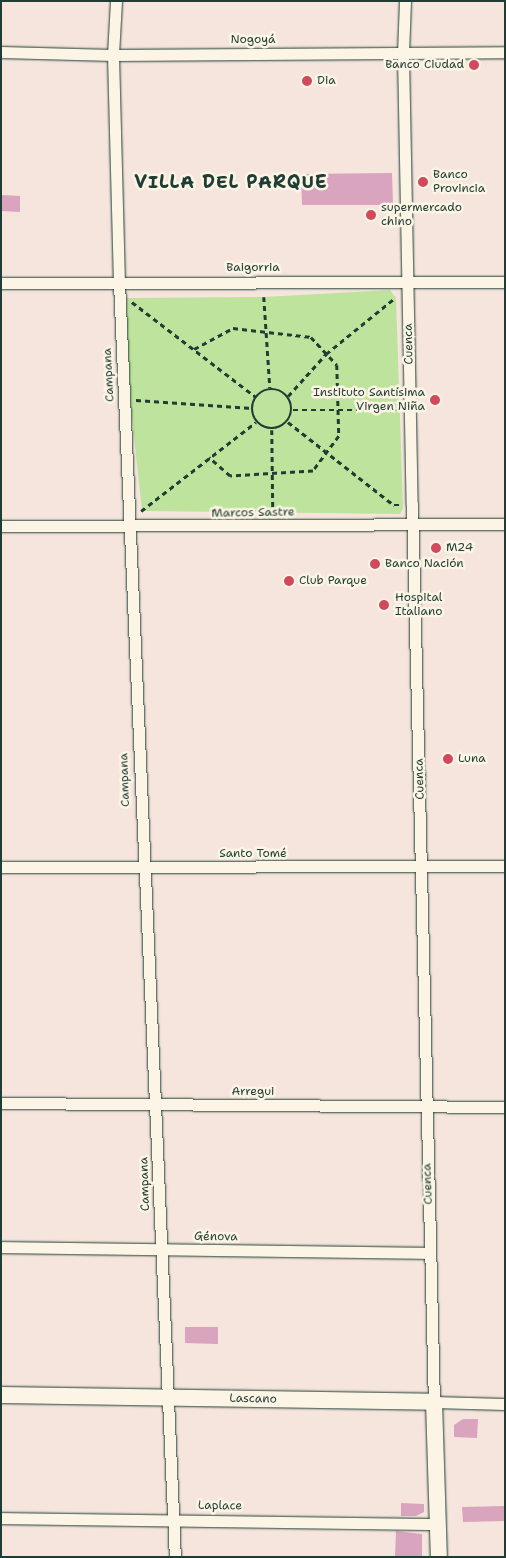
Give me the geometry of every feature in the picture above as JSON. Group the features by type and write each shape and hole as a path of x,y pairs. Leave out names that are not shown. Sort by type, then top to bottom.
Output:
{"street":[{"name":"Campana","path":"116,1 113,55 119,282 142,868 156,1106 175,1557"},
{"name":"Cuenca","path":"405,1 403,54 412,524 439,1557"},
{"name":"Nogoyá","path":"1,52 113,55 505,52"},
{"name":"Baigorria","path":"1,283 395,280 505,282"},
{"name":"Marcos Sastre","path":"1,526 130,528 505,524"},
{"name":"Santo Tomé","path":"1,867 505,866"},
{"name":"Arregui","path":"1,1103 156,1106 426,1105 505,1107"},
{"name":"Génova","path":"1,1246 430,1253"},
{"name":"Lascano","path":"1,1395 505,1404"},
{"name":"Laplace","path":"1,1518 438,1524"}],"path":[{"path":"288,396 326,354 396,298 395,280"},
{"path":"264,297 270,388"},
{"path":"126,298 256,397"},
{"path":"194,349 233,328 267,334 311,337 337,365 339,436 328,454 313,471 230,476 209,458"},
{"path":"270,388 288,396 293,410 288,422 272,430"},
{"path":"270,388 256,397 252,408 256,422 272,430"},
{"path":"130,400 252,408"},
{"path":"293,410 398,410"},
{"path":"129,511 142,511 256,422"},
{"path":"288,422 394,506 412,504"},
{"path":"272,430 273,516"}],"green space":[{"path":"390,290 396,298 403,508 400,514 142,511 130,400 126,298 264,297"}],"building":[{"path":"392,173 393,205 302,205 301,174"},
{"path":"1,195 20,196 20,212 1,211"},
{"path":"185,1327 218,1327 218,1344 185,1343"},
{"path":"463,1419 478,1419 477,1438 454,1437 454,1425"},
{"path":"401,1503 424,1504 424,1512 416,1516 401,1516"},
{"path":"505,1506 505,1521 463,1522 462,1507"},
{"path":"396,1531 422,1534 422,1557 395,1557"}],"place":[{"name":"Banco Ciudad","path":"474,65"},
{"name":"Dia","path":"307,81"},
{"name":"Banco Provincia","path":"423,182"},
{"name":"supermercado chino","path":"371,215"},
{"name":"Instituto Santísima Virgen Niña","path":"435,400"},
{"name":"M24","path":"436,548"},
{"name":"Banco Nación","path":"375,564"},
{"name":"Club Parque","path":"289,581"},
{"name":"Hospital Italiano","path":"384,605"},
{"name":"Luna","path":"448,759"}],"district":[{"name":"VILLA DEL PARQUE","path":"231,182"}]}
